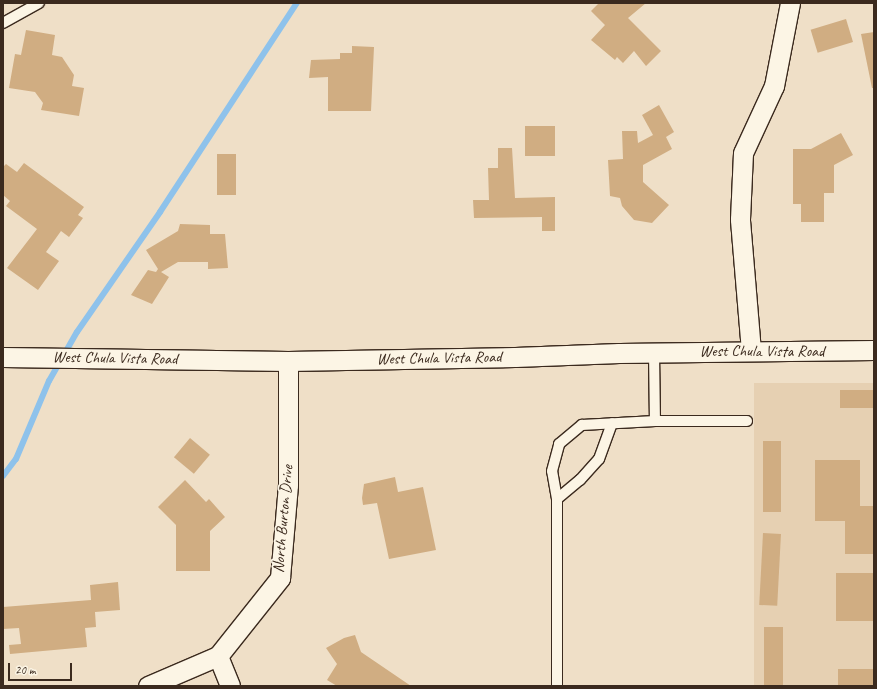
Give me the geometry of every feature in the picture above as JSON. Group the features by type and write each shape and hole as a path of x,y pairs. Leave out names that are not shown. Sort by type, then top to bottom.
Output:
{"street":[{"path":"751,351 740,219 743,153 774,86 790,3"},
{"name":"West Chula Vista Road","path":"3,356 288,361 654,352 874,350"},
{"name":"North Burton Drive","path":"218,656 280,578 288,485 288,361"},
{"path":"148,686 218,656 230,686"}],"lane":[{"path":"3,23 39,3"},
{"path":"654,352 655,421"},
{"path":"557,686 557,499 552,471 559,444 582,425 655,421 747,420"},
{"path":"557,499 580,480 599,459 612,423"}],"shaded area":[{"path":"754,383 874,383 874,686 754,686"}],"building":[{"path":"599,3 646,3 628,18 661,51 646,66 634,51 623,63 617,57 615,60 591,40 605,25 591,11"},
{"path":"846,19 853,42 818,53 811,30"},
{"path":"26,30 55,35 52,55 62,57 74,75 72,86 84,88 79,116 41,110 43,103 35,92 9,88 15,54 21,55"},
{"path":"874,32 874,88 872,88 861,34"},
{"path":"352,46 374,47 371,111 328,111 328,77 309,78 311,60 340,59 340,53 352,53"},
{"path":"659,105 674,132 666,137 672,149 643,165 643,182 669,205 652,223 634,220 622,206 620,198 610,196 608,160 623,159 622,131 637,131 638,143 653,135 642,115"},
{"path":"525,126 555,126 555,156 525,156"},
{"path":"841,133 853,155 834,165 834,193 824,193 824,222 801,222 801,204 793,204 793,149 811,149"},
{"path":"498,148 512,148 515,198 555,197 555,231 542,231 542,217 474,218 473,200 489,200 488,168 498,168"},
{"path":"217,154 236,154 236,195 217,195"},
{"path":"24,163 84,207 78,215 83,218 69,237 61,231 46,252 59,261 38,290 7,268 37,229 6,206 10,201 3,195 3,167 6,164 17,172"},
{"path":"180,224 210,225 210,234 225,234 228,268 208,269 208,262 178,262 161,272 169,277 152,304 131,295 148,270 156,272 158,269 146,250 178,231"},
{"path":"840,390 874,390 874,408 840,408"},
{"path":"190,438 210,455 194,474 174,457"},
{"path":"763,441 781,441 781,512 763,512"},
{"path":"815,460 860,460 860,506 874,506 874,554 845,554 845,521 815,521"},
{"path":"395,477 398,492 423,487 436,550 389,559 377,503 363,505 362,498 364,484"},
{"path":"185,480 206,502 209,499 225,517 210,531 210,571 176,571 176,525 158,507"},
{"path":"763,533 781,534 777,606 759,605"},
{"path":"836,573 874,573 874,621 836,621"},
{"path":"118,582 120,610 95,612 96,627 85,628 87,647 10,654 9,645 21,644 19,628 3,629 3,607 91,600 90,585"},
{"path":"764,627 783,627 783,686 764,686"},
{"path":"355,635 361,652 411,686 337,686 327,680 337,664 326,648 344,638"},
{"path":"838,669 874,669 874,686 838,686"}],"waterway":[{"path":"3,476 16,459 49,381 77,332 160,212 297,3"}]}
